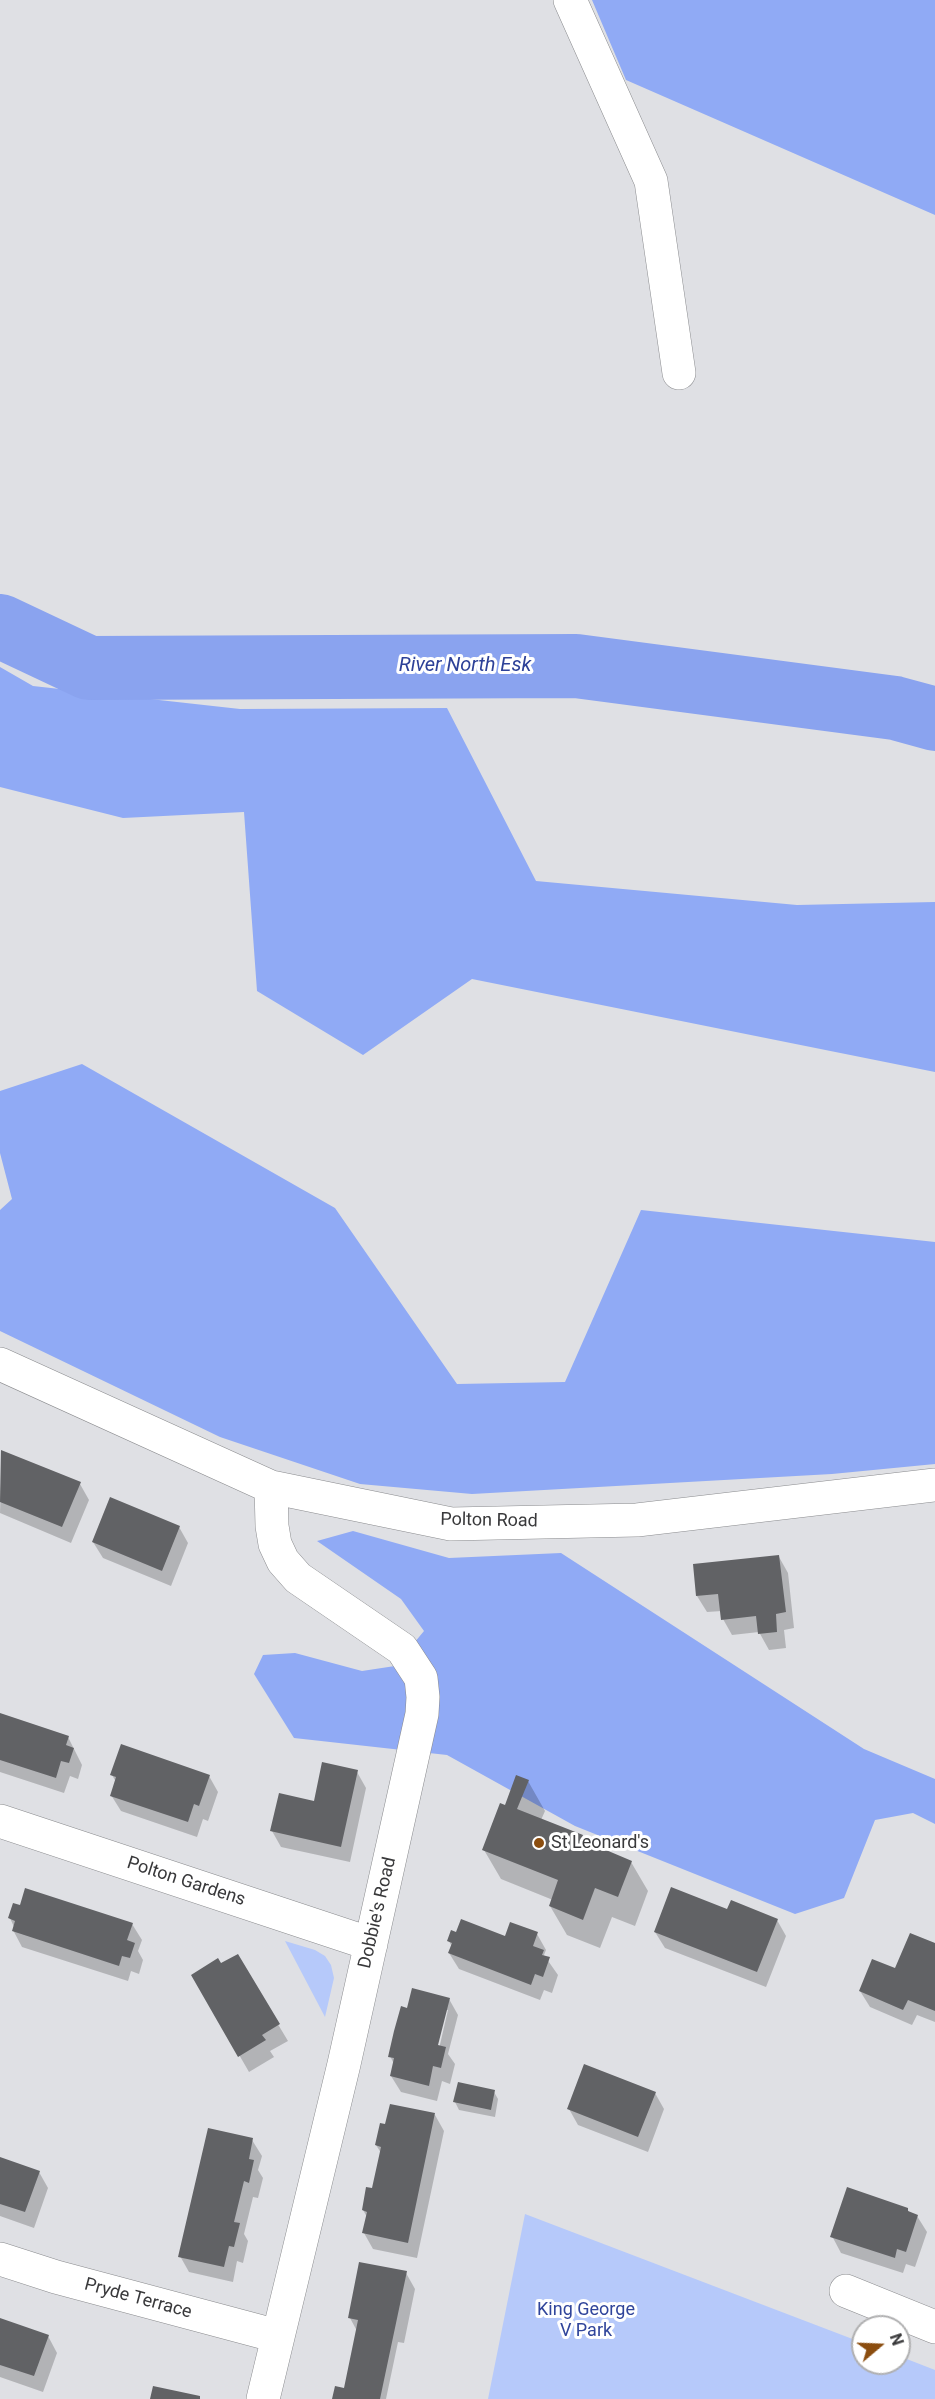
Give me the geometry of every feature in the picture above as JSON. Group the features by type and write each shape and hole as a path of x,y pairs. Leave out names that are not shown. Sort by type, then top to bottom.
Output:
{"street":[{"path":"570,0 651,181 679,374"},
{"name":"Polton Road","path":"0,1364 271,1487 451,1524 637,1520 935,1485"},
{"name":"Dobbie's Road","path":"263,2399 371,1944 422,1714 421,1678 402,1649 298,1578 283,1561 275,1544 272,1527 271,1487"},
{"name":"Polton Gardens","path":"0,1821 371,1944"},
{"name":"Pryde Terrace","path":"0,2259 56,2277 277,2336"},
{"path":"846,2292 935,2327"}],"green space":[{"path":"285,1941 315,1950 325,1956 331,1965 334,1978 325,2017"},
{"name":"King George V Park","path":"525,2214 851,2338 851,2375 911,2375 911,2361 935,2370 935,2399 488,2399"}],"shaded area":[{"path":"592,0 935,0 935,215 626,80"},
{"path":"0,667 33,686 240,709 447,708 536,881 797,905 935,902 935,1072 472,979 363,1055 257,991 244,812 123,818 0,787"},
{"path":"82,1064 335,1208 457,1384 565,1382 641,1210 935,1242 935,1464 832,1474 472,1494 360,1484 220,1437 0,1331 0,1210 12,1199 0,1153 0,1091"},
{"path":"353,1531 449,1558 561,1553 864,1749 935,1779 935,1824 913,1813 875,1820 844,1898 795,1914 575,1826 447,1755 294,1738 254,1674 263,1655 295,1653 362,1671 395,1666 424,1631 401,1599 317,1541"}],"building":[{"path":"1,1450 81,1482 62,1527 0,1502"},
{"path":"110,1497 180,1526 162,1571 92,1542"},
{"path":"779,1555 786,1612 776,1614 777,1632 758,1634 756,1616 721,1620 718,1594 696,1596 693,1564"},
{"path":"0,1713 69,1736 66,1745 74,1748 69,1763 61,1761 56,1778 0,1760"},
{"path":"121,1744 210,1775 199,1806 194,1804 188,1822 110,1796 116,1777 110,1775"},
{"path":"322,1762 358,1770 341,1847 270,1831 279,1793 314,1801"},
{"name":"St Leonard's","path":"516,1775 529,1780 517,1809 583,1835 582,1838 632,1861 618,1897 595,1888 583,1920 549,1906 558,1880 482,1850 500,1803 505,1805"},
{"path":"671,1887 727,1909 731,1900 778,1919 757,1972 654,1932"},
{"path":"25,1888 133,1923 127,1940 135,1943 130,1958 122,1956 119,1966 12,1931 15,1921 8,1918 13,1903 20,1905"},
{"path":"461,1919 505,1936 510,1922 538,1932 533,1946 544,1950 542,1955 550,1957 543,1977 535,1974 531,1985 448,1953 452,1943 447,1941 451,1930 456,1932"},
{"path":"910,1933 935,1943 935,2011 908,2000 903,2010 859,1991 872,1959 895,1968"},
{"path":"238,1954 280,2024 262,2035 266,2040 238,2057 191,1975 218,1958 221,1963"},
{"path":"412,1988 450,1998 438,2045 446,2047 441,2068 433,2066 429,2086 390,2076 394,2058 388,2057 394,2031 401,2006 407,2008"},
{"path":"584,2064 656,2092 638,2137 567,2109"},
{"path":"458,2082 495,2090 491,2110 453,2102"},
{"path":"390,2104 435,2113 408,2243 362,2233 367,2212 362,2210 366,2187 372,2188 381,2147 375,2145 380,2123 385,2124"},
{"path":"208,2128 253,2138 249,2159 254,2160 249,2183 244,2181 234,2222 240,2223 234,2247 229,2246 224,2267 178,2257"},
{"path":"0,2157 40,2171 25,2212 0,2204"},
{"path":"847,2187 908,2208 908,2211 918,2215 906,2252 897,2249 895,2258 830,2237"},
{"path":"359,2262 407,2271 380,2399 332,2399 335,2386 344,2388 358,2320 348,2318"},
{"path":"0,2318 49,2335 34,2376 0,2365"},
{"path":"153,2386 200,2396 200,2399 150,2399"}],"waterway":[{"name":"River North Esk","path":"0,626 89,668 576,666 895,708 935,719"}],"place":[{"name":"St Leonard's","path":"539,1843"}]}
